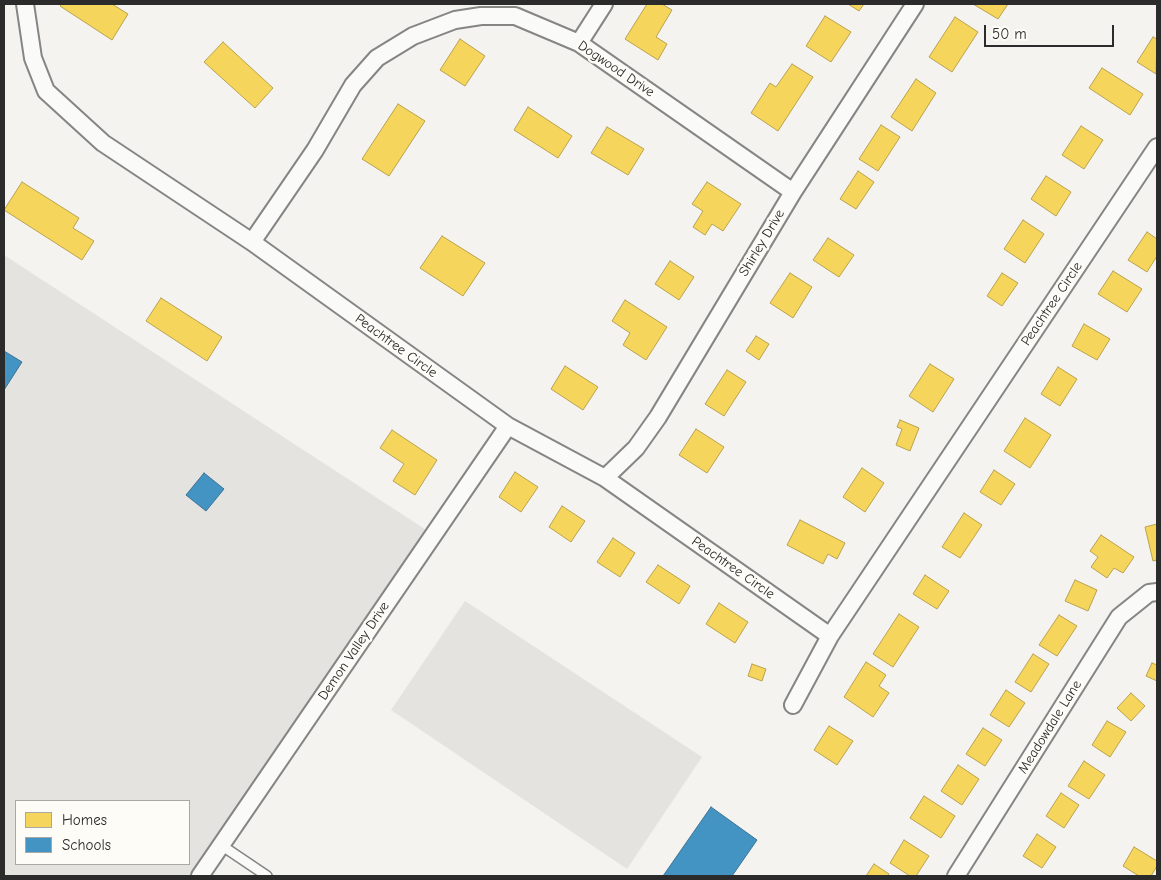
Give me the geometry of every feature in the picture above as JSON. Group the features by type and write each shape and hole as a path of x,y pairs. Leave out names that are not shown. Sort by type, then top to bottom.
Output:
{"street":[{"name":"Peachtree Circle","path":"25,4 33,58 46,91 102,143 252,242 508,426 605,478 830,636"},
{"path":"579,43 604,4"},
{"name":"Shirley Drive","path":"605,478 636,448 658,417 793,192 915,4"},
{"name":"Dogwood Drive","path":"252,242 315,150 353,85 377,58 413,36 455,20 481,16 515,16 579,43 793,192"},
{"name":"Peachtree Circle","path":"793,705 830,636 1157,147"},
{"name":"Demon Valley Drive","path":"200,876 508,426"},
{"name":"Meadowdale Lane","path":"956,876 1119,617 1149,593 1157,592"}],"lane":[{"path":"221,845 267,876"}],"shaded area":[{"path":"4,255 434,535 200,876 4,876"},
{"path":"55,431 297,586 160,800 15,800 15,865 118,865 111,876 29,876 4,860 4,510"},
{"path":"465,601 702,757 627,869 391,710"}],"building: Homes":[{"path":"62,4 112,4 128,14 112,40 60,6"},
{"path":"647,4 662,4 672,10 656,37 667,44 658,60 625,39"},
{"path":"848,4 864,4 859,11"},
{"path":"973,4 1008,4 998,19"},
{"path":"825,16 851,32 831,62 806,46"},
{"path":"955,17 978,32 952,72 929,57"},
{"path":"1153,37 1157,39 1156,74 1137,62"},
{"path":"460,39 485,56 465,86 440,70"},
{"path":"223,42 273,88 255,108 204,62"},
{"path":"792,64 813,77 778,131 751,113 770,83 776,87"},
{"path":"1102,68 1143,94 1130,115 1089,88"},
{"path":"916,79 936,93 912,131 891,117"},
{"path":"398,104 425,121 389,176 362,159"},
{"path":"528,107 572,136 558,158 514,130"},
{"path":"881,125 900,137 878,171 859,159"},
{"path":"1081,126 1103,140 1084,169 1062,155"},
{"path":"607,127 644,149 628,175 591,153"},
{"path":"858,171 874,182 856,209 840,199"},
{"path":"1046,176 1071,192 1056,216 1031,199"},
{"path":"22,182 79,218 73,228 94,241 82,260 4,210"},
{"path":"707,182 741,204 723,231 712,224 705,235 693,227 703,211 692,204"},
{"path":"1023,220 1044,234 1025,263 1004,249"},
{"path":"1147,232 1157,239 1157,256 1147,272 1128,260"},
{"path":"442,236 485,263 463,296 420,268"},
{"path":"828,238 854,255 839,277 813,260"},
{"path":"670,261 694,277 679,300 655,284"},
{"path":"1113,271 1142,289 1127,312 1098,294"},
{"path":"790,273 812,287 793,318 770,303"},
{"path":"1002,273 1018,283 1002,306 987,296"},
{"path":"161,298 222,337 207,361 146,321"},
{"path":"625,300 667,327 646,360 623,345 630,333 612,321"},
{"path":"1084,324 1110,339 1097,360 1072,346"},
{"path":"756,336 769,344 759,360 746,351"},
{"path":"930,364 954,379 933,412 909,396"},
{"path":"565,366 598,387 583,410 551,389"},
{"path":"1058,367 1077,379 1060,406 1041,394"},
{"path":"727,370 746,382 724,416 705,404"},
{"path":"1025,418 1051,435 1030,468 1004,451"},
{"path":"900,420 919,428 910,451 896,445 902,429 897,427"},
{"path":"696,429 724,447 707,473 679,455"},
{"path":"392,430 437,460 415,495 393,481 404,464 380,448"},
{"path":"862,468 884,483 865,512 843,497"},
{"path":"994,470 1015,484 1001,505 980,492"},
{"path":"515,472 538,487 521,512 499,497"},
{"path":"562,506 585,521 571,542 549,527"},
{"path":"964,513 982,525 960,558 942,547"},
{"path":"800,520 845,543 837,559 828,554 823,564 787,545"},
{"path":"1157,524 1157,560 1153,561 1145,527"},
{"path":"1101,535 1134,557 1123,573 1114,568 1107,578 1091,567 1098,557 1090,551"},
{"path":"613,538 635,553 620,577 597,562"},
{"path":"658,565 690,586 679,604 646,582"},
{"path":"925,575 949,591 937,609 913,594"},
{"path":"1075,580 1097,590 1088,611 1065,601"},
{"path":"719,603 748,622 735,643 706,624"},
{"path":"899,614 919,627 893,667 873,654"},
{"path":"1059,615 1077,626 1057,656 1039,645"},
{"path":"1033,654 1049,664 1031,692 1015,682"},
{"path":"866,662 886,675 879,686 889,693 873,717 844,697"},
{"path":"1152,663 1157,665 1157,681 1146,676"},
{"path":"752,664 766,669 762,681 748,676"},
{"path":"1006,690 1025,703 1009,727 990,715"},
{"path":"1131,693 1145,706 1131,721 1117,708"},
{"path":"1107,721 1126,732 1110,757 1092,745"},
{"path":"829,726 853,741 837,765 814,750"},
{"path":"983,728 1002,740 985,766 966,754"},
{"path":"1084,761 1105,775 1089,799 1068,786"},
{"path":"958,765 979,779 962,805 941,791"},
{"path":"1061,793 1079,805 1064,828 1046,816"},
{"path":"924,796 955,816 941,838 910,818"},
{"path":"1037,834 1056,847 1042,868 1023,856"},
{"path":"904,840 929,856 916,876 910,876 890,863"},
{"path":"1134,847 1157,861 1157,866 1151,876 1139,876 1123,866"},
{"path":"874,864 889,874 888,876 866,876"}],"building: Schools":[{"path":"4,351 22,362 4,390"},
{"path":"204,473 224,489 206,511 186,495"},
{"path":"711,807 757,840 732,876 663,876"}]}
